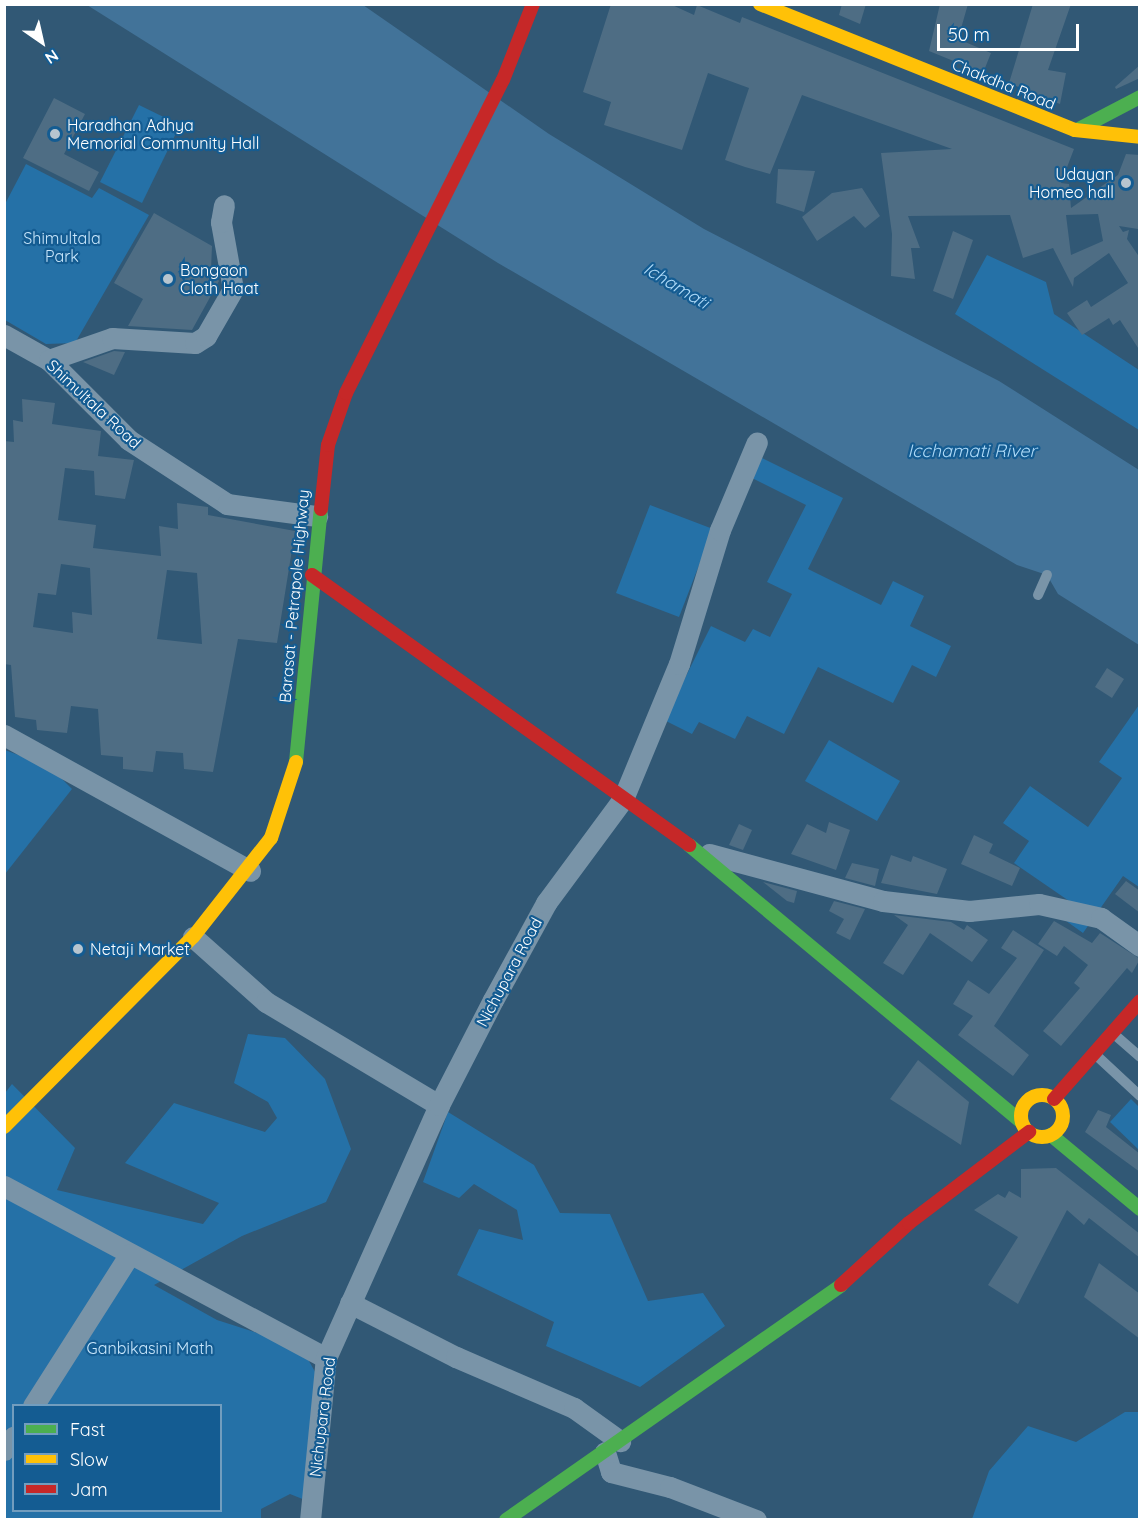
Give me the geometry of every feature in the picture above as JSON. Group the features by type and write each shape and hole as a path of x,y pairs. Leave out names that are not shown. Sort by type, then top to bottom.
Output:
{"main road":[{"name":"Barasat - Petrapole Highway","path":"4,1127 193,937 250,871 271,838 294,779 317,516 328,446 366,351 503,80 533,4"},
{"name":"Chakdha Road","path":"760,4 1075,130 1140,137"},
{"path":"1075,130 1140,97"},
{"path":"312,575 691,846 1025,1127 1051,1135 1140,1209"},
{"path":"506,1520 841,1285 909,1224 1025,1127 1030,1099 1054,1099 1140,1001"},
{"path":"1051,1135 1064,1118 1054,1099"}],"street":[{"path":"49,360 112,338 195,343 206,336 232,289 221,222 224,205"},
{"name":"Shimultala Road","path":"4,335 49,360 129,440 227,504 317,516"},
{"name":"Nichupara Road","path":"310,1520 326,1358 439,1105 546,903 623,799 679,664 720,530 757,442"},
{"path":"4,735 250,871"},
{"path":"691,846 883,901 969,911 1039,903 1101,918 1140,946"},
{"path":"193,937 266,1002 439,1105"},
{"path":"4,1186 326,1358"},
{"path":"34,1404 130,1254"},
{"path":"350,1303 456,1357 574,1408 613,1446 611,1472 670,1487 756,1520"}],"lane":[{"path":"1038,595 1047,575"},
{"path":"1113,1033 1140,1057"},
{"path":"1094,1054 1140,1096"}],"green space":[{"path":"139,105 180,125 142,203 100,182"},
{"name":"Shimultala Park","path":"26,164 92,198 99,188 149,215 75,343 46,344 5,320 5,204"},
{"path":"987,255 1046,282 1054,314 1139,370 1139,430 955,314"},
{"path":"762,458 843,498 808,569 881,605 893,581 924,596 910,626 951,646 936,677 912,665 893,703 818,667 784,734 747,716 735,739 699,722 692,734 664,720 711,626 745,642 753,629 770,637 792,594 767,582 806,505 752,478"},
{"path":"650,505 713,529 679,617 616,593"},
{"path":"1139,705 1139,887 1123,876 1083,933 1062,918 1072,903 1014,863 1029,841 1003,823 1030,786 1088,827 1122,778 1099,762"},
{"path":"829,740 900,781 877,821 805,781"},
{"path":"5,750 50,767 72,789 5,874"},
{"name":"Ganbikasini Math","path":"248,1034 285,1038 325,1079 351,1149 326,1202 242,1236 154,1285 217,1320 301,1347 318,1377 305,1500 290,1494 261,1509 261,1519 5,1520 5,1093 12,1084 75,1148 57,1190 203,1224 219,1203 125,1163 174,1103 265,1132 277,1118 268,1102 234,1083"},
{"path":"1131,1099 1139,1107 1139,1150 1110,1122"},
{"path":"448,1112 534,1165 560,1213 610,1214 648,1301 703,1293 725,1326 640,1387 546,1346 554,1322 457,1275 479,1229 523,1240 517,1210 474,1184 459,1198 423,1182"},
{"path":"1125,1412 1139,1412 1139,1519 972,1519 989,1471 1028,1426 1076,1442"}],"water":[{"name":"Icchamati River","path":"87,5 363,5 549,134 704,229 999,381 1139,470 1139,645 1058,594 1047,575 1017,565 498,263"}],"building":[{"path":"611,4 670,4 694,15 697,5 740,23 742,17 1074,149 1061,183 1069,184 1071,208 1094,192 1092,186 1096,190 1118,175 1126,154 1140,155 1138,229 1119,226 1123,232 1129,230 1127,239 1140,258 1140,351 1120,320 1113,325 1109,318 1082,335 1067,313 1087,300 1091,307 1128,283 1109,253 1074,278 1073,287 1053,248 1023,258 1010,215 908,216 920,248 911,248 915,279 891,276 892,234 881,153 952,149 802,95 770,174 725,160 749,88 708,73 682,150 604,125 611,102 583,92","holes":["1098,214 1103,241 1071,255 1066,215"]},
{"path":"842,4 866,4 860,24 839,15"},
{"path":"940,4 968,4 958,39 991,53 983,73 929,51"},
{"path":"1033,4 1071,4 1048,70 1066,73 1060,104 1009,83"},
{"path":"1140,65 1140,78 1116,89 1115,87"},
{"name":"Haradhan Adhya Memorial Community Hall","path":"54,98 85,114 64,154 99,172 89,191 23,158"},
{"path":"778,169 815,171 804,212 776,203"},
{"path":"862,188 880,216 865,228 854,216 817,241 802,217 832,193"},
{"name":"Bongaon Cloth Haat","path":"154,213 212,246 211,270 219,281 192,330 128,326 143,299 114,283"},
{"path":"953,231 973,240 953,299 933,291"},
{"path":"114,351 125,352 114,375 83,362"},
{"path":"22,399 55,403 52,424 101,431 98,456 134,460 125,499 95,495 94,471 65,468 58,520 96,525 93,548 161,556 159,526 178,529 177,503 208,507 208,515 295,531 277,643 238,639 213,772 184,769 183,753 156,751 153,772 123,769 123,757 101,755 98,709 71,706 67,733 37,730 36,720 15,717 11,665 4,664 4,441 14,442 13,420 23,422","holes":["61,564 90,568 92,615 72,612 73,633 33,627 38,593 56,595","167,570 197,573 202,644 157,639"]},
{"path":"1107,668 1124,679 1112,698 1095,687"},
{"path":"829,822 850,830 836,870 791,854 807,824 826,833"},
{"path":"739,824 752,830 743,850 729,845"},
{"path":"974,835 993,844 989,853 1020,868 1012,886 961,864"},
{"path":"891,855 911,862 913,856 947,869 937,894 881,883"},
{"path":"852,863 879,869 875,886 845,878"},
{"path":"1126,881 1140,891 1140,913 1115,894"},
{"path":"763,882 797,891 794,903 787,901"},
{"path":"834,901 865,909 850,940 836,933 844,919 829,911"},
{"path":"894,915 951,922 964,930 967,925 988,940 972,962 930,933 903,975 883,963 908,925"},
{"path":"1054,921 1092,943 1100,933 1140,959 1132,973 1127,968 1061,1046 1043,1031 1080,988 1074,983 1088,965 1064,946 1057,956 1038,944"},
{"path":"1013,930 1044,950 994,1026 1029,1055 1013,1076 958,1035 973,1016 953,1004 968,980 989,994 1017,958 1001,948"},
{"path":"918,1060 969,1102 961,1145 890,1099"},
{"path":"1098,1110 1111,1115 1106,1127 1140,1154 1140,1172 1085,1132"},
{"path":"1056,1168 1140,1234 1140,1258 1089,1218 1084,1225 1067,1210 1018,1304 988,1285 1018,1237 974,1210 998,1194 1005,1198 1009,1191 1021,1198 1021,1169"},
{"path":"1099,1263 1140,1294 1140,1339 1084,1297"}],"traffic: fast":[{"path":"1077,130 1140,97"},
{"path":"296,762 321,509"},
{"path":"689,845 1022,1122"},
{"path":"1051,1135 1140,1209"},
{"path":"506,1520 841,1285"}],"traffic: slow":[{"path":"760,4 1075,130 1140,137"},
{"path":"4,1127 193,937 271,838 296,762"},
{"path":"1042,1095 1057,1101 1063,1116 1057,1131 1042,1137 1027,1131 1021,1116 1027,1101 1042,1095"}],"traffic: jam":[{"path":"321,509 328,445 346,393 503,80 533,4"},
{"path":"312,575 689,845"},
{"path":"1054,1099 1140,1001"},
{"path":"841,1285 909,1223 1029,1132"}],"place":[{"name":"Haradhan Adhya Memorial Community Hall","path":"55,134"},
{"name":"Udayan Homeo hall","path":"1126,183"},
{"name":"Bongaon Cloth Haat","path":"168,279"},
{"name":"Netaji Market","path":"78,949"}],"water label":[{"name":"Ichamati","path":"676,286"}]}
